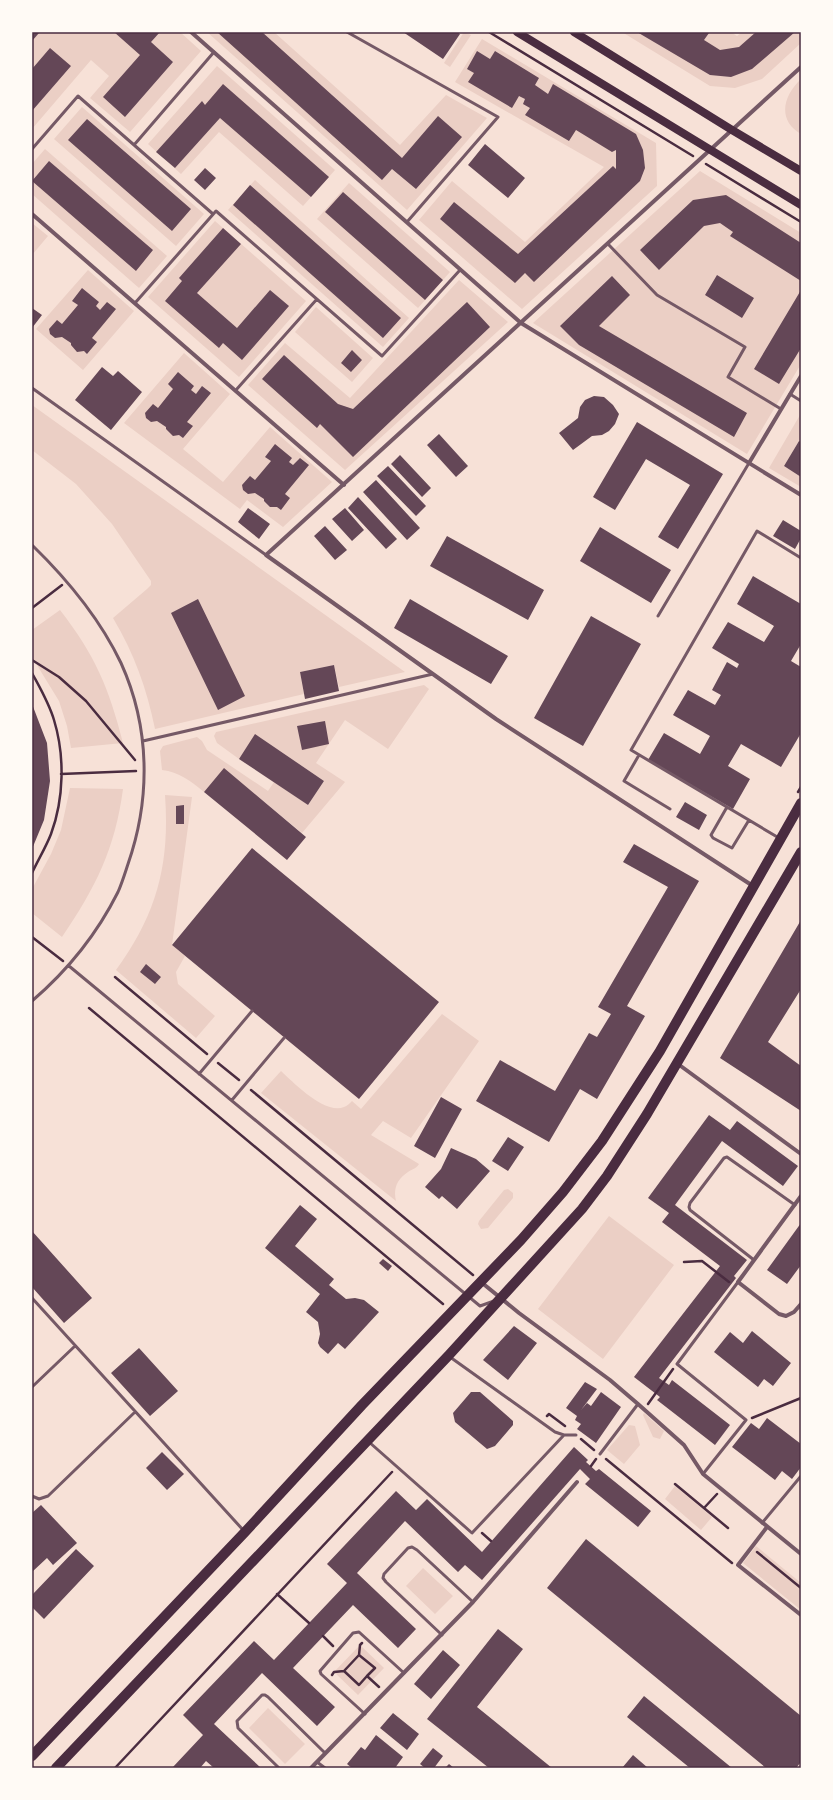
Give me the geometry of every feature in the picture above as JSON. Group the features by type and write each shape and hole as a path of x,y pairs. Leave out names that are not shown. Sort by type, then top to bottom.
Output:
{"main road":[{"path":"517,32 801,205"},
{"path":"574,32 801,171"},
{"path":"32,1756 245,1532 362,1405 522,1240 563,1192 602,1141 660,1051 801,803"},
{"path":"56,1768 449,1355 594,1194 623,1154 799,859"}],"street":[{"path":"191,32 521,323 801,495"},
{"path":"753,886 496,719 266,555 801,67"},
{"path":"32,214 344,485"},
{"path":"749,463 801,376"},
{"path":"678,1064 801,1154"},
{"path":"801,1196 738,1282 779,1314 786,1316 794,1312 801,1304"},
{"path":"481,1282 501,1299 610,1380 684,1445 703,1474 801,1554"},
{"path":"311,1768 473,1602 577,1482"},
{"path":"767,1527 738,1565 801,1615"}],"lane":[{"path":"347,32 498,117 407,222"},
{"path":"134,145 214,52"},
{"path":"32,149 78,96 213,214"},
{"path":"135,303 216,211 382,356 460,270"},
{"path":"608,244 657,295 745,347 728,377 781,409"},
{"path":"236,390 317,299"},
{"path":"32,388 266,555"},
{"path":"790,394 801,401"},
{"path":"658,616 749,463"},
{"path":"781,838 631,750 757,531 801,558"},
{"path":"32,545 66,582 105,634 121,664 130,688 143,741 144,771 143,801 140,823 133,849 118,891 105,915 69,966 32,1001"},
{"path":"143,741 433,674"},
{"path":"639,755 624,781 670,809"},
{"path":"727,807 712,835 713,838 732,848 749,820"},
{"path":"69,966 480,1306 501,1299"},
{"path":"200,1074 252,1011"},
{"path":"232,1100 284,1038"},
{"path":"754,1260 690,1210 690,1203 724,1158 727,1157 795,1205"},
{"path":"703,1474 746,1420 677,1364 738,1282"},
{"path":"32,1298 245,1532"},
{"path":"32,1387 75,1346"},
{"path":"449,1355 555,1432 564,1435 576,1436"},
{"path":"600,1454 638,1404"},
{"path":"32,1496 39,1498 48,1496 136,1412"},
{"path":"367,1441 472,1533 564,1435"},
{"path":"762,1523 801,1476"},
{"path":"442,1635 383,1578 384,1574 408,1548 412,1547 417,1550 473,1602"},
{"path":"364,1714 321,1674 321,1668 354,1633 359,1632 404,1673"},
{"path":"279,1768 236,1725 237,1721 262,1695 268,1697 325,1753"},
{"path":"317,1762 325,1768"}],"path":[{"path":"489,32 801,222"},
{"path":"32,608 66,582"},
{"path":"32,660 59,677 86,702 144,771"},
{"path":"32,673 42,691 54,719 61,750 60,797 51,834 32,873"},
{"path":"60,774 144,771"},
{"path":"797,793 801,787"},
{"path":"32,937 69,966"},
{"path":"115,977 481,1282"},
{"path":"89,1008 443,1305"},
{"path":"684,1262 702,1261 731,1284"},
{"path":"439,1309 478,1269"},
{"path":"655,1393 677,1364"},
{"path":"746,1420 801,1398"},
{"path":"541,1421 549,1414 600,1454 735,1566"},
{"path":"555,1432 561,1423"},
{"path":"115,1768 396,1468"},
{"path":"674,1484 728,1528"},
{"path":"704,1508 721,1489"},
{"path":"754,1550 801,1588"},
{"path":"277,1594 309,1623"},
{"path":"323,1636 338,1650"},
{"path":"360,1655 374,1668 367,1676 359,1685 344,1671 360,1655"},
{"path":"367,1676 385,1693"}],"shaded area":[{"path":"32,32 180,32 201,51 130,132 90,98 109,76 91,60 32,129"},
{"path":"207,32 274,32 400,145 446,95 487,118 407,210"},
{"path":"464,32 471,35 450,67 444,63"},
{"path":"622,32 731,32 737,36 742,32 801,32 801,43 762,79 735,88 710,86"},
{"path":"482,39 656,143 657,186 522,309 419,220 452,181 525,242 604,167 455,82"},
{"path":"217,66 335,170 303,206 219,132 181,174 148,144"},
{"path":"801,79 801,134 788,122 785,108 790,93"},
{"path":"82,107 204,214 176,246 54,139"},
{"path":"45,149 167,256 139,288 32,194 32,164"},
{"path":"700,171 801,233 801,364 747,454 533,323"},
{"path":"255,180 409,318 383,347 228,210"},
{"path":"349,183 450,272 418,308 317,219"},
{"path":"215,221 306,301 239,377 148,297"},
{"path":"32,223 48,236 32,255"},
{"path":"88,270 134,311 83,370 36,329"},
{"path":"459,280 508,322 345,470 248,385 285,343 350,398"},
{"path":"316,307 373,358 352,382 295,332"},
{"path":"184,353 230,394 183,449 223,482 270,427 332,482 283,527 247,500 240,509 124,423"},
{"path":"32,405 405,672 339,687 334,665 300,672 304,694 155,729 139,672 121,631 113,618 147,589 151,585 151,581 112,524 76,484 32,450"},
{"path":"800,415 801,442 799,441 784,466 801,477 801,487 769,468"},
{"path":"60,610 92,657 112,705 123,743 71,748 67,726 59,701 32,657 32,630"},
{"path":"424,685 429,689 388,749 345,720 316,763 345,782 302,833 224,769 204,792 184,778 174,773 162,770 160,751 163,746 197,737 202,741 207,750 268,791 274,782 308,805 324,781 256,735 239,759 217,743 214,736 216,732"},
{"path":"70,788 123,789 115,830 102,867 85,901 62,937 32,913 32,889 51,854 61,830"},
{"path":"165,795 192,797 172,945 185,956 176,972 178,984 215,1016 196,1038 116,970 142,929 158,887 163,866 165,844"},
{"path":"442,1014 479,1041 411,1138 383,1121 371,1135 419,1164 404,1175 399,1181 395,1192 396,1201 261,1093 281,1071 302,1090 319,1102 336,1108 345,1107 352,1101 361,1109"},
{"path":"508,1189 513,1193 513,1198 488,1228 481,1229 478,1224 479,1221 504,1190"},
{"path":"609,1216 674,1265 603,1359 538,1309"},
{"path":"644,1413 664,1431 660,1439 653,1437 643,1415"},
{"path":"629,1425 635,1426 640,1445 624,1464 607,1450"},
{"path":"675,1486 712,1517 701,1530 665,1499"},
{"path":"756,1546 801,1583 801,1610 743,1563"},
{"path":"423,1568 453,1596 435,1614 406,1586"},
{"path":"360,1645 384,1668 358,1695 334,1672"},
{"path":"268,1708 305,1744 285,1764 249,1728"}],"building":[{"path":"32,32 39,33 32,41"},
{"path":"114,32 160,32 151,42 173,62 125,117 103,97 140,55"},
{"path":"217,32 262,32 402,158 438,116 462,137 416,189 392,169 382,180"},
{"path":"403,32 457,32 460,34 443,59"},
{"path":"637,32 707,32 709,33 704,40 720,50 739,47 756,32 795,32 752,69 731,77 710,75"},
{"path":"50,48 71,66 32,111 32,69"},
{"path":"477,51 490,59 495,51 539,78 535,85 548,94 553,84 636,134 643,150 645,168 640,181 534,282 525,273 515,283 440,219 454,202 518,254 613,166 616,169 616,150 612,152 576,130 569,141 525,115 530,108 523,104 525,99 519,96 512,108 468,82 474,73 467,69"},
{"path":"223,84 329,177 311,197 220,118 175,168 156,152 202,101 205,105"},
{"path":"87,119 191,209 172,231 68,140"},
{"path":"485,144 525,178 508,198 468,165"},
{"path":"49,161 153,250 136,271 32,181"},
{"path":"205,168 216,178 205,190 194,180"},
{"path":"250,185 401,318 383,338 233,205"},
{"path":"343,192 443,280 425,300 325,212"},
{"path":"726,195 801,243 801,281 730,236 733,232 720,223 704,226 659,270 640,250 693,200"},
{"path":"223,228 241,244 197,293 237,328 270,290 289,306 242,360 223,343 219,348 165,301 182,281 179,278"},
{"path":"717,275 754,298 742,318 705,295"},
{"path":"612,276 630,295 599,326 747,413 734,437 579,345 560,326"},
{"path":"82,288 99,302 96,306 100,310 107,302 116,309 92,338 97,342 87,354 84,351 77,352 71,343 62,337 55,338 50,334 49,329 57,320 62,324 78,305 72,301"},
{"path":"801,290 801,348 779,384 754,369"},
{"path":"467,302 490,327 353,457 320,424 317,428 262,379 284,355 338,404 353,409"},
{"path":"32,308 42,315 32,328"},
{"path":"352,350 362,360 351,372 341,363"},
{"path":"102,367 113,376 118,371 142,392 111,430 75,400"},
{"path":"178,372 194,386 191,390 196,394 202,386 211,393 187,422 193,426 183,438 179,435 173,436 166,429 166,427 157,421 151,422 146,418 145,413 153,404 158,408 173,389 168,384"},
{"path":"594,396 604,397 613,405 619,414 615,424 609,431 602,435 592,436 573,450 559,433 578,418 580,407 585,400"},
{"path":"637,422 723,474 678,549 658,537 690,485 646,459 615,510 593,497"},
{"path":"439,434 468,466 456,477 427,445"},
{"path":"799,441 801,442 801,477 784,466"},
{"path":"275,444 292,458 289,462 293,465 300,458 309,465 285,494 290,498 281,510 277,507 270,507 264,499 255,493 248,494 243,490 242,485 250,476 255,480 271,461 265,457"},
{"path":"400,455 431,488 422,497 391,464"},
{"path":"388,466 426,506 416,516 377,476"},
{"path":"376,480 420,528 407,540 363,492"},
{"path":"358,497 397,539 386,549 348,508"},
{"path":"248,508 270,524 259,539 238,522"},
{"path":"345,508 364,530 352,541 332,519"},
{"path":"783,520 801,531 801,538 795,549 773,536"},
{"path":"325,526 347,550 335,560 314,536"},
{"path":"600,527 671,570 651,603 580,561"},
{"path":"447,536 544,590 528,620 430,566"},
{"path":"753,576 801,604 801,644 791,661 801,667 801,733 781,767 741,744 728,766 750,779 733,809 648,760 664,733 700,754 710,736 673,715 688,690 715,705 721,695 712,690 727,662 737,668 739,664 712,648 728,622 764,642 774,626 737,604"},
{"path":"198,599 245,696 218,710 171,613"},
{"path":"410,599 508,656 491,684 394,628"},
{"path":"591,616 641,644 583,746 534,718"},
{"path":"334,665 339,691 305,699 300,672"},
{"path":"32,704 47,743 50,781 44,820 32,849"},
{"path":"325,721 329,744 302,750 297,726"},
{"path":"255,734 324,781 308,805 239,759"},
{"path":"224,768 306,837 287,860 204,792"},
{"path":"685,802 707,815 699,830 676,817"},
{"path":"184,805 184,824 176,824 176,806"},
{"path":"634,844 699,881 627,1006 645,1016 597,1099 580,1089 549,1142 476,1101 500,1060 555,1091 589,1033 597,1037 611,1014 598,1007 668,887 623,862"},
{"path":"252,848 439,1002 359,1099 172,945"},
{"path":"801,920 801,989 768,1042 801,1066 801,1111 720,1058"},
{"path":"146,964 161,977 155,984 140,972"},
{"path":"441,1097 462,1109 435,1158 414,1146"},
{"path":"709,1115 730,1130 737,1121 798,1166 783,1186 722,1141 675,1205 747,1260 734,1276 736,1278 659,1378 669,1385 672,1380 730,1425 715,1445 657,1400 660,1397 634,1377 720,1266 662,1222 669,1213 648,1198"},
{"path":"508,1137 524,1147 508,1171 492,1161"},
{"path":"451,1148 476,1159 490,1171 457,1209 442,1196 439,1199 425,1187 441,1169"},
{"path":"300,1205 317,1219 295,1246 334,1279 329,1285 346,1299 355,1298 364,1300 379,1312 345,1349 338,1343 328,1354 320,1347 318,1343 320,1334 318,1322 306,1312 320,1294 265,1248"},
{"path":"801,1223 801,1265 787,1284 767,1270"},
{"path":"32,1231 92,1298 64,1323 32,1287"},
{"path":"383,1259 392,1266 388,1271 379,1263"},
{"path":"514,1326 537,1343 508,1380 483,1360"},
{"path":"752,1331 791,1363 773,1386 764,1379 758,1387 714,1352 730,1332 743,1343"},
{"path":"139,1348 178,1391 150,1416 111,1373"},
{"path":"585,1382 597,1389 581,1410 587,1403 591,1406 601,1392 621,1407 596,1443 577,1429 581,1424 575,1420 577,1416 566,1408"},
{"path":"471,1392 480,1392 513,1421 513,1425 495,1446 487,1449 455,1422 453,1413"},
{"path":"767,1418 801,1444 801,1467 792,1479 782,1471 775,1480 732,1447 751,1423 759,1429"},
{"path":"574,1447 588,1460 586,1462 596,1471 599,1469 651,1511 638,1527 585,1484 590,1479 580,1469 482,1580 465,1565 458,1572 405,1521 357,1573 416,1629 398,1648 353,1605 293,1668 335,1707 317,1726 262,1673 214,1724 261,1768 214,1768 206,1761 200,1768 172,1768 203,1735 183,1715 254,1641 274,1660 347,1583 327,1564 396,1491 416,1510 427,1499 482,1552"},
{"path":"162,1452 184,1474 167,1490 146,1468"},
{"path":"41,1505 77,1543 53,1565 47,1558 32,1572 32,1513"},
{"path":"586,1539 801,1716 801,1762 796,1768 766,1768 547,1588"},
{"path":"76,1549 94,1566 44,1619 32,1607 32,1595"},
{"path":"498,1629 523,1649 477,1707 552,1768 489,1768 427,1719"},
{"path":"443,1650 460,1665 431,1699 414,1684"},
{"path":"644,1696 732,1768 690,1768 627,1717"},
{"path":"393,1713 419,1734 407,1750 380,1728"},
{"path":"376,1735 403,1757 395,1768 352,1768 347,1764 361,1747 365,1750"},
{"path":"433,1748 443,1756 434,1768 425,1768 420,1764"},
{"path":"633,1755 648,1768 622,1768"},
{"path":"449,1764 454,1768 445,1768"}]}
